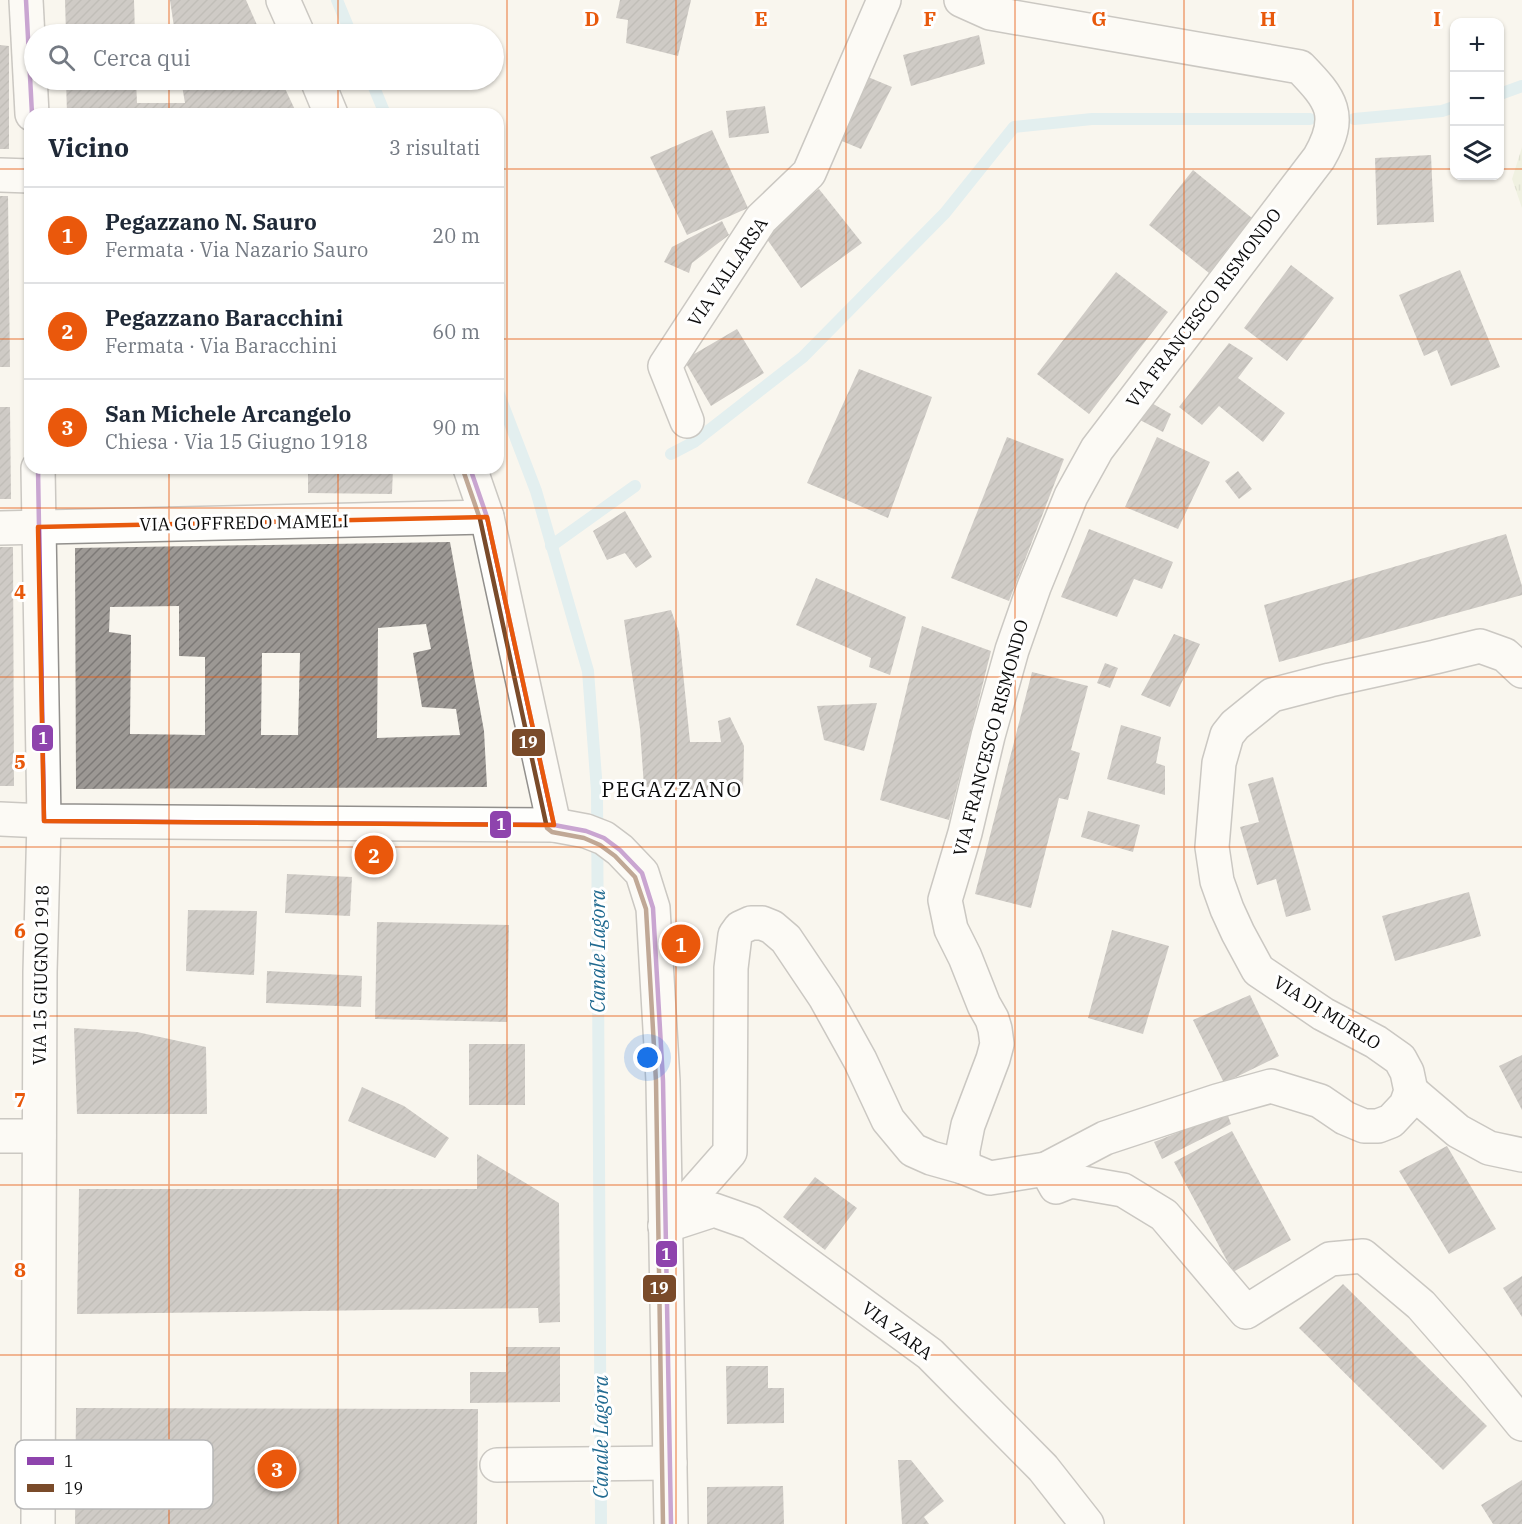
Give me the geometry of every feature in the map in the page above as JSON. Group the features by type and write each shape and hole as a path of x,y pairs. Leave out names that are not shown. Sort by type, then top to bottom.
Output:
{"street":[{"path":"26,0 27,24"},
{"path":"283,0 294,24"},
{"name":"VIA VALLARSA","path":"687,421 665,366 761,219 809,174 884,0"},
{"name":"VIA FRANCESCO RISMONDO","path":"961,0 990,13 1299,67 1320,88 1331,106 1333,121 1328,143 1319,158 1097,449 1071,496 1030,598 1012,650 988,736 965,833 945,900 951,929 992,1019 997,1044 968,1125 963,1150 963,1167"},
{"path":"31,90 32,108"},
{"path":"321,90 329,108"},
{"path":"0,175 24,176"},
{"name":"VIA 15 GIUGNO 1918","path":"38,474 45,821 40,972 38,1440"},
{"path":"472,474 487,517 554,825"},
{"name":"VIA GOFFREDO MAMELI","path":"0,528 487,517"},
{"name":"VIA DI MURLO","path":"1411,1091 1407,1072 1400,1059 1377,1042 1323,1014 1258,970 1238,933 1217,881 1212,847 1219,763 1227,735 1235,724 1272,695 1480,646 1505,655 1522,671"},
{"path":"0,819 554,825 586,831 604,838 620,850 642,873 653,908 663,1081 671,1524"},
{"path":"665,1226 730,1152 731,968 735,935 740,928 751,923 762,923 772,927 786,939 799,957 825,996 860,1060 888,1120 913,1150 990,1178 1047,1169 1105,1138 1155,1120 1271,1086 1320,1101 1345,1118 1364,1126 1378,1126 1391,1121 1406,1105 1411,1091 1458,1131 1489,1148 1522,1155"},
{"path":"0,1136 39,1136"},
{"path":"1047,1169 1056,1187 1071,1181 1123,1190 1164,1215 1246,1312 1330,1258 1363,1256 1421,1305 1522,1424"},
{"name":"VIA ZARA","path":"665,1226 714,1210 751,1223 930,1354 1043,1468 1087,1524"},
{"path":"497,1464 670,1463"},
{"name":"VIA 15 GIUGNO 1918","path":"38,1509 38,1524"}],"highlighted area":[{"path":"487,517 554,825 44,821 38,527"}],"green space":[{"path":"1522,147 1522,208 1512,179"}],"building":[{"path":"65,0 134,0 135,24 66,24"},
{"path":"170,0 246,0 257,24 174,24"},
{"path":"620,0 691,0 678,56 626,43 628,20 616,18"},
{"path":"979,35 985,64 911,86 903,55"},
{"path":"0,45 9,46 9,149 0,149"},
{"path":"868,77 892,87 861,149 837,139"},
{"path":"66,90 136,90 137,103 185,103 183,90 286,90 294,108 67,108"},
{"path":"765,106 769,133 729,138 726,111"},
{"path":"712,130 748,208 687,235 650,157"},
{"path":"1431,155 1434,222 1377,225 1375,158"},
{"path":"1193,170 1252,218 1209,273 1149,225"},
{"path":"819,189 862,243 801,288 762,232"},
{"path":"0,196 8,196 10,367 0,367"},
{"path":"722,221 729,235 692,263 689,273 664,262 672,247"},
{"path":"1291,265 1334,298 1287,361 1244,328"},
{"path":"1460,270 1500,367 1451,386 1437,350 1424,356 1399,295"},
{"path":"1116,272 1168,312 1089,414 1037,374"},
{"path":"737,329 764,373 711,406 684,360"},
{"path":"1229,343 1253,358 1238,378 1285,413 1263,442 1219,406 1202,425 1179,407"},
{"path":"859,369 932,397 888,518 807,483"},
{"path":"1148,401 1171,414 1163,432 1138,419"},
{"path":"0,407 10,407 11,499 0,499"},
{"path":"1007,437 1064,459 1009,601 951,578"},
{"path":"1157,437 1210,462 1178,529 1125,507"},
{"path":"1238,471 1252,489 1239,499 1225,481"},
{"path":"308,474 393,474 392,494 308,493"},
{"path":"625,511 652,557 636,568 625,553 607,560 593,531"},
{"path":"1089,529 1173,562 1162,589 1134,579 1117,617 1061,597"},
{"path":"1506,534 1522,586 1522,595 1279,662 1264,605"},
{"path":"450,542 484,731 487,787 76,789 75,548","holes":["179,606 179,656 205,657 205,735 130,734 131,635 109,632 110,607","426,624 431,649 413,653 422,707 456,709 460,735 377,738 378,628","262,653 300,653 298,735 261,735"]},
{"path":"0,547 13,547 14,786 0,786"},
{"path":"816,578 906,617 890,675 869,667 871,658 796,625"},
{"path":"671,610 679,632 690,742 721,742 718,721 730,717 744,746 743,792 644,787 640,729 624,620"},
{"path":"922,626 991,651 949,820 880,800"},
{"path":"1174,634 1200,644 1170,707 1141,695"},
{"path":"1105,663 1118,668 1110,688 1097,683"},
{"path":"1032,672 1088,686 1071,750 1080,753 1068,800 1059,798 1031,908 975,894"},
{"path":"877,703 864,751 824,740 817,706"},
{"path":"1121,725 1161,737 1156,763 1165,766 1165,795 1107,779"},
{"path":"1273,777 1311,910 1286,917 1276,879 1257,885 1240,827 1259,822 1248,784"},
{"path":"1088,811 1140,825 1133,852 1081,837"},
{"path":"287,874 352,877 350,916 285,913"},
{"path":"1469,892 1481,936 1395,961 1382,916"},
{"path":"188,910 257,911 254,975 186,971"},
{"path":"377,922 509,925 507,1022 375,1019"},
{"path":"1112,930 1169,946 1143,1034 1088,1018"},
{"path":"267,971 362,976 361,1007 266,1003"},
{"path":"1250,995 1279,1056 1224,1083 1193,1020"},
{"path":"74,1028 137,1032 206,1047 207,1114 77,1114"},
{"path":"469,1044 525,1044 525,1105 469,1105"},
{"path":"1522,1055 1522,1110 1499,1066"},
{"path":"362,1087 404,1106 449,1138 435,1158 348,1121"},
{"path":"1227,1113 1231,1124 1162,1159 1154,1142"},
{"path":"1232,1131 1291,1240 1233,1272 1174,1162"},
{"path":"1447,1146 1496,1229 1449,1254 1399,1171"},
{"path":"477,1154 559,1203 560,1322 539,1323 538,1308 77,1314 79,1189 477,1189"},
{"path":"815,1177 857,1208 825,1250 783,1217"},
{"path":"1522,1276 1522,1317 1503,1288"},
{"path":"1343,1284 1487,1426 1443,1470 1299,1328"},
{"path":"506,1347 560,1347 560,1402 470,1403 470,1372 506,1372"},
{"path":"726,1366 768,1366 768,1388 784,1388 784,1423 727,1424"},
{"path":"76,1408 478,1409 477,1524 75,1524 75,1509 213,1509 213,1440 76,1440"},
{"path":"898,1460 911,1460 944,1501 924,1517 929,1524 902,1524"},
{"path":"1522,1480 1522,1524 1493,1524 1481,1505"},
{"path":"783,1486 784,1524 707,1524 707,1487"}],"waterway":[{"name":"Canale Lagora","path":"337,0 347,24"},
{"path":"1504,93 1522,86"},
{"name":"Canale Lagora","path":"375,90 383,108"},
{"path":"1354,119 1450,108"},
{"path":"671,454 694,442 803,357 945,213 1014,127 1092,119 1310,119"},
{"name":"Canale Lagora","path":"504,408 536,491 588,671 597,791 601,1524"},
{"path":"551,546 635,486"}],"transit line":[{"name":"1","path":"26,0 27,24"},
{"name":"1","path":"31,90 32,108"},
{"name":"1","path":"38,474 44,821 554,825 586,831 604,838 620,850 642,873 653,908 663,1081 671,1524"},
{"name":"19","path":"464,474 480,519 547,828 552,832 584,838 600,845 615,856 635,877 646,909 656,1081 663,1524"},
{"name":"1","path":"472,474 487,517 554,825"}],"place":[{"name":"Pegazzano Baracchini","path":"374,855"},
{"name":"Pegazzano N. Sauro","path":"681,944"},
{"name":"San Michele Arcangelo","path":"277,1469"}],"district":[{"name":"PEGAZZANO","path":"672,790"}]}
